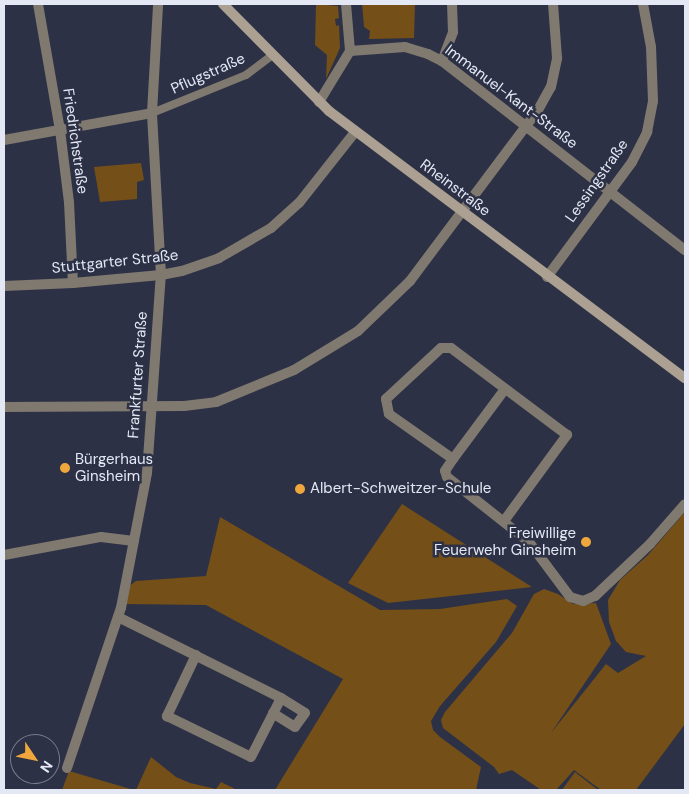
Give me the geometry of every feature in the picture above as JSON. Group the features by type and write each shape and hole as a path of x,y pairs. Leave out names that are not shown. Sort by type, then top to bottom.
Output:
{"main road":[{"name":"Rheinstraße","path":"223,4 319,102 355,132 547,277 685,378"}],"street":[{"name":"Friedrichstraße","path":"38,4 60,130 69,202 72,284"},
{"name":"Frankfurter Straße","path":"66,768 118,617 147,473 150,405 161,275 152,113 158,4"},
{"path":"319,102 350,51 346,4"},
{"path":"442,61 452,32 452,4"},
{"path":"4,407 184,406 216,402 294,370 340,344 375,317 410,281 526,126 551,87 557,58 553,4"},
{"name":"Lessingstraße","path":"547,277 632,162 647,132 654,101 651,46 643,4"},
{"name":"Immanuel-Kant-Straße","path":"350,51 405,47 442,61 685,250"},
{"name":"Pflugstraße","path":"152,113 246,75 273,55"},
{"path":"4,140 152,113"},
{"name":"Stuttgarter Straße","path":"4,286 72,284 161,275 219,258 271,228 298,204 355,132"},
{"path":"453,459 389,414 386,399 441,348 451,348 567,435 504,521"},
{"path":"505,389 445,471 447,477 529,542 562,591 576,600 595,596 650,544 685,504"},
{"path":"4,555 101,537 134,540"},
{"path":"118,617 281,698 305,713 295,727 273,713"},
{"path":"196,655 167,716 251,756 281,698"}],"shaded area":[{"path":"316,4 338,6 339,18 335,19 336,26 339,25 340,48 326,79 327,55 315,45"},
{"path":"362,4 415,4 414,38 369,39 370,31 364,27"},
{"path":"141,163 144,180 137,182 137,199 100,202 94,167"},
{"path":"402,504 532,587 388,603 348,583"},
{"path":"685,512 685,724 636,790 601,790 574,770 556,790 541,790 512,770 499,774 494,767 443,728 441,720 445,712 512,633 534,594 544,589 558,594 573,604 596,603 611,644 551,733 606,664 618,673 646,656 626,652 616,641 609,622 608,600 620,580 648,555"},
{"path":"220,517 380,610 440,609 507,599 517,606 496,642 440,706 431,721 433,730 440,737 481,767 476,790 275,790 343,679 206,605 124,604 128,587 136,581 206,576"},
{"path":"151,757 176,777 190,783 216,789 221,782 237,790 136,790"},
{"path":"69,771 134,790 62,790"},
{"path":"575,772 598,790 562,790"}],"place":[{"name":"Bürgerhaus Ginsheim","path":"65,468"},
{"name":"Albert-Schweitzer-Schule","path":"300,489"},
{"name":"Freiwillige Feuerwehr Ginsheim","path":"586,542"}]}
